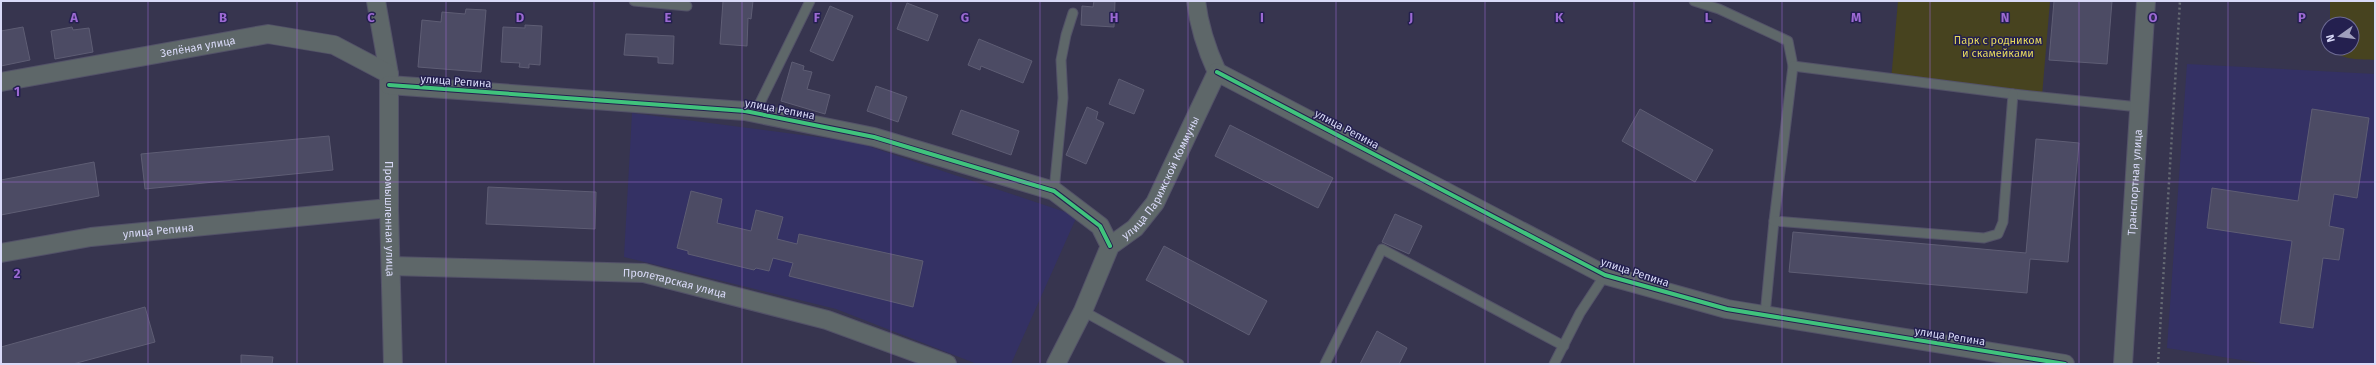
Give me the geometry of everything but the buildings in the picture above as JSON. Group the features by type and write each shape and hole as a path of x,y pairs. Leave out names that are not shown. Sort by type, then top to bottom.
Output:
{"street":[{"name":"Промышленная улица","path":"376,1 389,79 389,208 393,364"},
{"path":"1196,1 1199,23 1207,51 1217,72"},
{"name":"Транспортная улица","path":"2123,364 2146,1"},
{"name":"Зелёная улица","path":"1,82 268,34 334,45 389,79"},
{"name":"улица Репина","path":"1217,72 1605,275 1727,309 2065,364"},
{"name":"улица Парижской Коммуны","path":"1056,364 1083,311 1110,246 1135,228 1155,202 1217,72"},
{"name":"улица Репина","path":"389,79 755,113 874,137 1054,191 1100,226 1110,246"},
{"name":"улица Репина","path":"1,253 91,237 389,208"},
{"name":"Пролетарская улица","path":"391,266 644,273 827,320 946,364"}],"lane":[{"path":"634,1 687,6"},
{"path":"755,113 810,1"},
{"path":"1694,1 1719,9 1788,41 1793,66 1774,221 1765,315"},
{"path":"1054,191 1063,98 1061,60 1066,35 1073,13"},
{"path":"1793,66 2012,94 2139,107"},
{"path":"1774,221 1984,238 1998,234 2003,222 2012,94"},
{"path":"1325,364 1382,249 1564,346"},
{"path":"1554,364 1580,313 1605,275"},
{"path":"1083,311 1179,364"}],"path":[{"path":"2158,364 2180,1"}],"shaded area":[{"path":"2187,64 2375,74 2375,364 2266,364 2167,348"},
{"path":"632,113 856,142 1077,216 1011,364 977,364 836,309 624,257"}],"green space":[{"name":"Парк с родником и скамейками","path":"1898,1 2050,1 2042,96 1891,81"},
{"path":"2330,1 2375,1 2375,60 2342,56 2360,56 2360,16 2330,16"}],"cycle path":[{"path":"1217,72 1605,275 1727,309 2065,364"},
{"path":"389,85 745,111 874,137 1054,191 1100,226 1110,246"}]}
